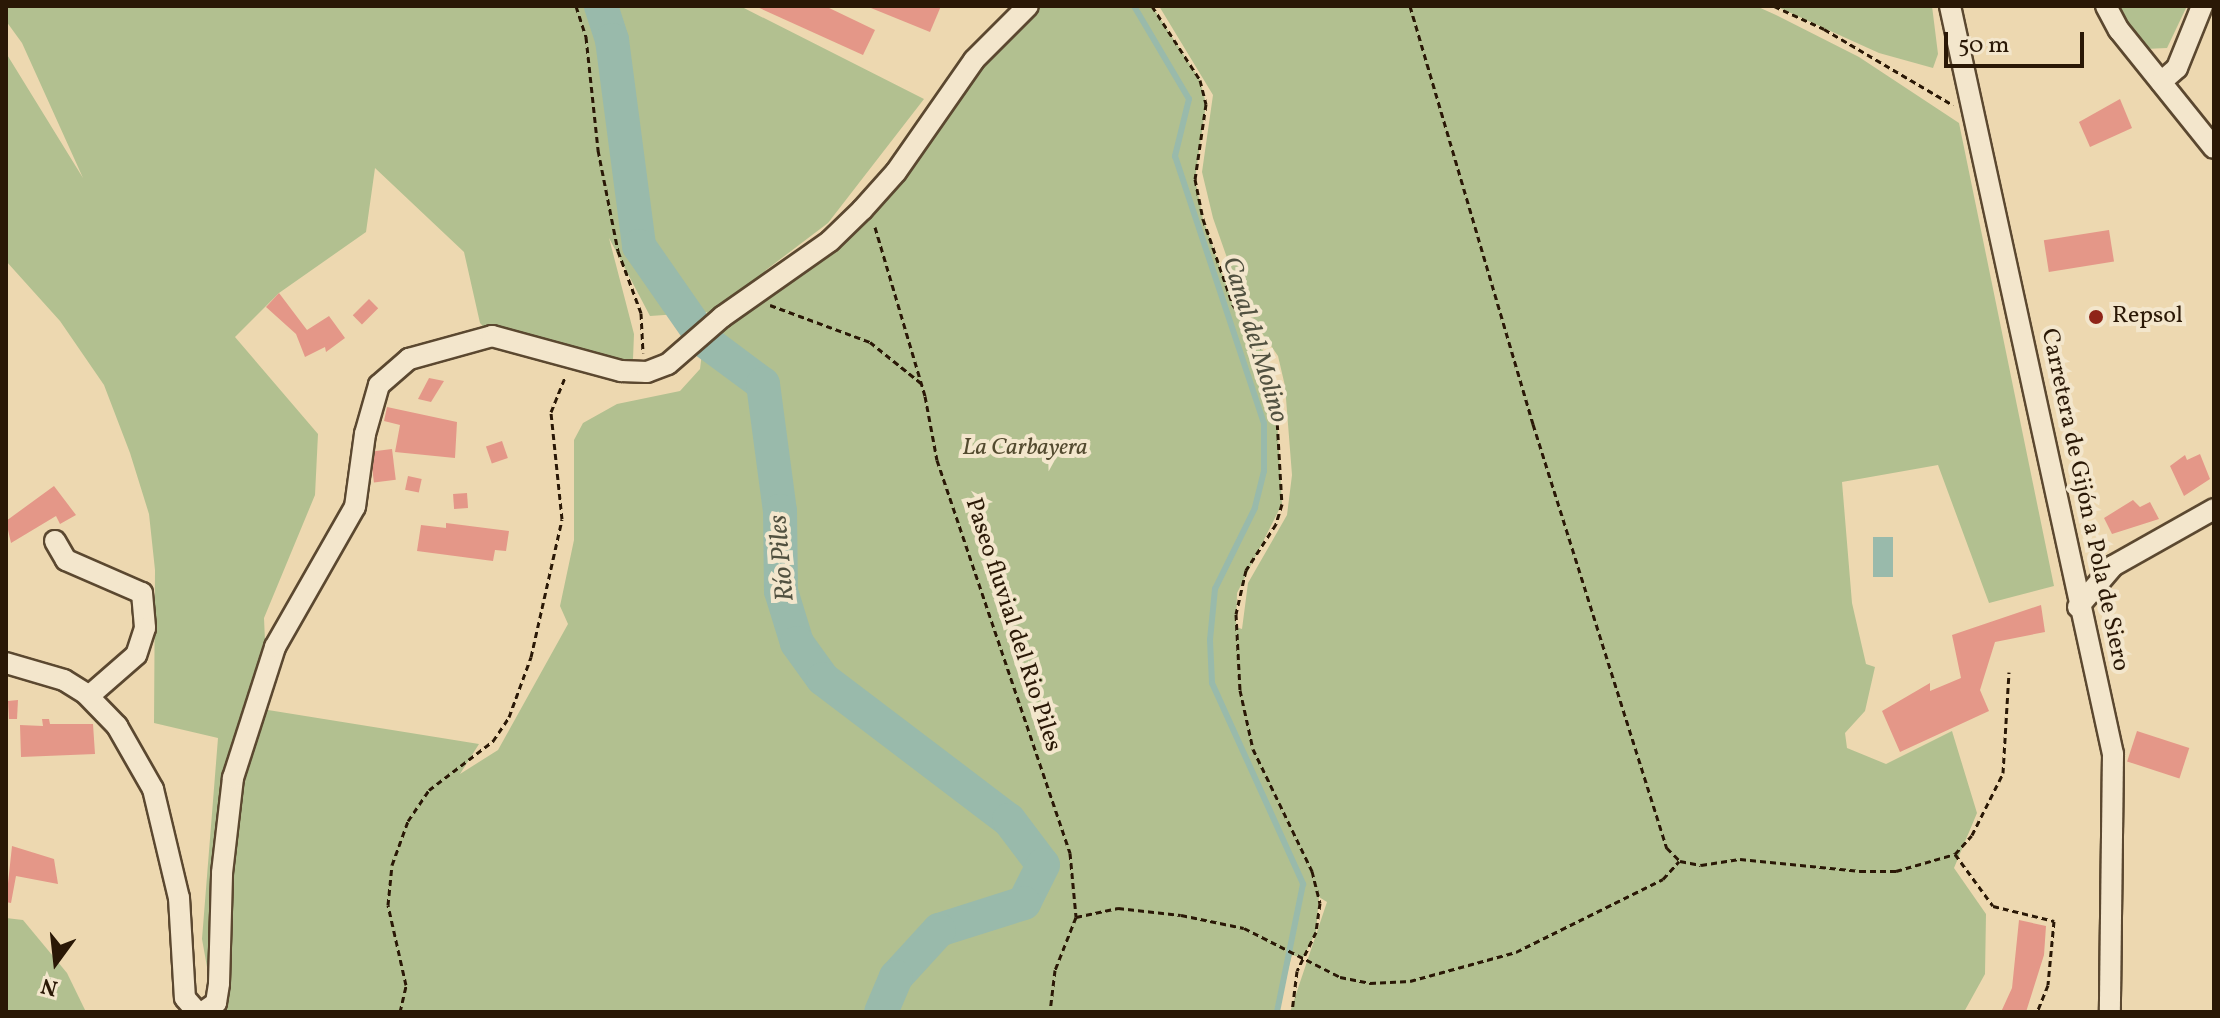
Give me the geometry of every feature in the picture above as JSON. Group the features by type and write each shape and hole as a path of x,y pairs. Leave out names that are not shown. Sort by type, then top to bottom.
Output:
{"street":[{"path":"203,1012 216,1003 219,983 222,873 233,778 275,647 355,507 365,434 379,385 409,359 492,336 572,359 647,372 668,364 722,317 830,241 862,210 896,172 974,60 1028,6"},
{"name":"Carretera de Gijón a Pola de Siero","path":"1950,6 2078,607 2113,754 2110,1012"},
{"path":"2106,6 2214,148"},
{"path":"2161,82 2177,68 2202,6"},
{"path":"2078,607 2113,566 2214,509"},
{"path":"55,541 66,560 142,593 145,628 136,655 89,696"},
{"path":"6,663 64,680 89,696 117,726 153,789 179,898 185,998 197,1012"}],"path":[{"path":"576,6 586,37 598,150 618,251 641,313 647,372"},
{"path":"1152,6 1200,80 1206,104 1195,179 1203,219 1233,305 1260,343 1275,384 1282,504 1276,524 1246,570 1236,614 1240,690 1253,749 1312,871 1320,903 1316,932 1303,958 1292,1012"},
{"path":"1410,6 1552,484 1667,848 1680,861 1701,865 1740,859 1896,871 1955,854 1972,835 2003,773 2009,672"},
{"path":"1774,6 1824,29 1973,116"},
{"name":"Paseo fluvial del Rio Piles","path":"862,210 873,221 921,383 937,460 1070,853 1076,917 1055,970 1050,1012"},
{"path":"751,296 870,342 921,383"},
{"path":"400,1012 406,985 388,905 392,865 408,821 429,790 493,741 509,717 531,657 562,519 551,412 572,359"},
{"path":"1955,854 1993,906 2054,921 2048,985 2037,1012"},
{"path":"1076,917 1118,908 1181,915 1244,928 1340,977 1370,983 1457,972 1543,939 1663,879 1680,861"}],"green space":[{"name":"La Carbayera","path":"6,6 740,6 924,99 828,223 766,270 756,289 830,241 1028,6 1152,6 1200,80 1206,104 1195,179 1203,219 1233,305 1260,343 1275,384 1282,504 1237,593 1236,627 1242,629 1248,583 1287,515 1292,475 1285,386 1278,356 1245,309 1213,218 1202,172 1213,95 1159,6 1756,6 1776,15 1859,57 1959,123 2054,586 1989,603 1938,465 1842,482 1852,603 1866,664 1875,667 1865,711 1845,733 1847,748 1886,764 1952,731 1977,813 1954,868 1986,914 1985,974 1964,1012 1290,1012 1327,902 1319,897 1316,932 1303,958 1292,955 1277,1012 215,1012 202,939 218,738 154,723 155,570 149,514 130,453 104,385 60,321 6,261 6,53 83,178 22,43 6,21","holes":["375,168 464,252 480,323 492,336 621,370 633,359 634,334 609,238 650,316 707,312 700,369 680,391 617,404 583,423 574,440 574,540 560,606 568,624 498,750 460,774 479,744 268,710 264,618 315,495 318,434 235,337 279,293 366,232"]},
{"path":"1775,6 1932,6 1938,54 1933,68 1879,53"},
{"path":"2118,6 2187,6 2167,48 2145,49"},
{"path":"6,918 23,920 67,973 86,1012 6,1012"}],"shaded area":[{"path":"1873,537 1893,537 1893,577 1873,577"}],"building":[{"path":"755,6 825,6 875,30 863,55"},
{"path":"866,6 941,6 930,32"},
{"path":"2120,99 2132,128 2090,147 2079,122"},
{"path":"2109,230 2114,262 2049,272 2044,240"},
{"path":"279,293 307,330 329,316 345,338 326,352 325,347 305,357 296,334 266,307"},
{"path":"369,299 378,308 362,324 353,315"},
{"path":"429,378 444,381 431,402 418,399"},
{"path":"387,407 457,422 455,458 395,452 400,425 384,421"},
{"path":"502,441 508,458 492,464 486,447"},
{"path":"392,449 396,480 374,482 370,452"},
{"path":"2200,454 2210,479 2184,496 2170,466 2185,455 2187,460"},
{"path":"408,476 422,479 419,493 405,490"},
{"path":"54,486 76,515 60,524 56,516 11,543 6,521"},
{"path":"467,493 468,508 454,509 453,494"},
{"path":"2133,500 2140,507 2150,502 2159,519 2112,534 2104,518"},
{"path":"446,523 509,531 506,551 495,550 493,561 417,551 421,525 446,528"},
{"path":"2041,605 2045,632 1995,642 1980,690 1989,711 1900,752 1882,711 1930,683 1930,691 1961,678 1952,635"},
{"path":"18,700 17,719 9,719 8,701"},
{"path":"42,719 49,719 50,724 93,724 95,754 21,757 20,725 43,726"},
{"path":"2137,731 2189,748 2179,778 2127,761"},
{"path":"12,846 54,859 58,884 16,876 11,903 6,902"},
{"path":"2019,920 2046,926 2044,955 2026,1012 2001,1012 2012,988"}],"waterway":[{"name":"Río Piles","path":"601,6 612,40 639,246 705,341 763,384 780,511 781,591 797,643 823,679 1009,820 1043,865 1024,903 939,930 896,977 881,1012"},
{"name":"Canal del Molino","path":"1134,6 1189,99 1175,156 1264,423 1264,471 1255,508 1215,589 1210,640 1212,683 1303,884 1277,1012"}],"place":[{"name":"Repsol","path":"2096,317"}]}
